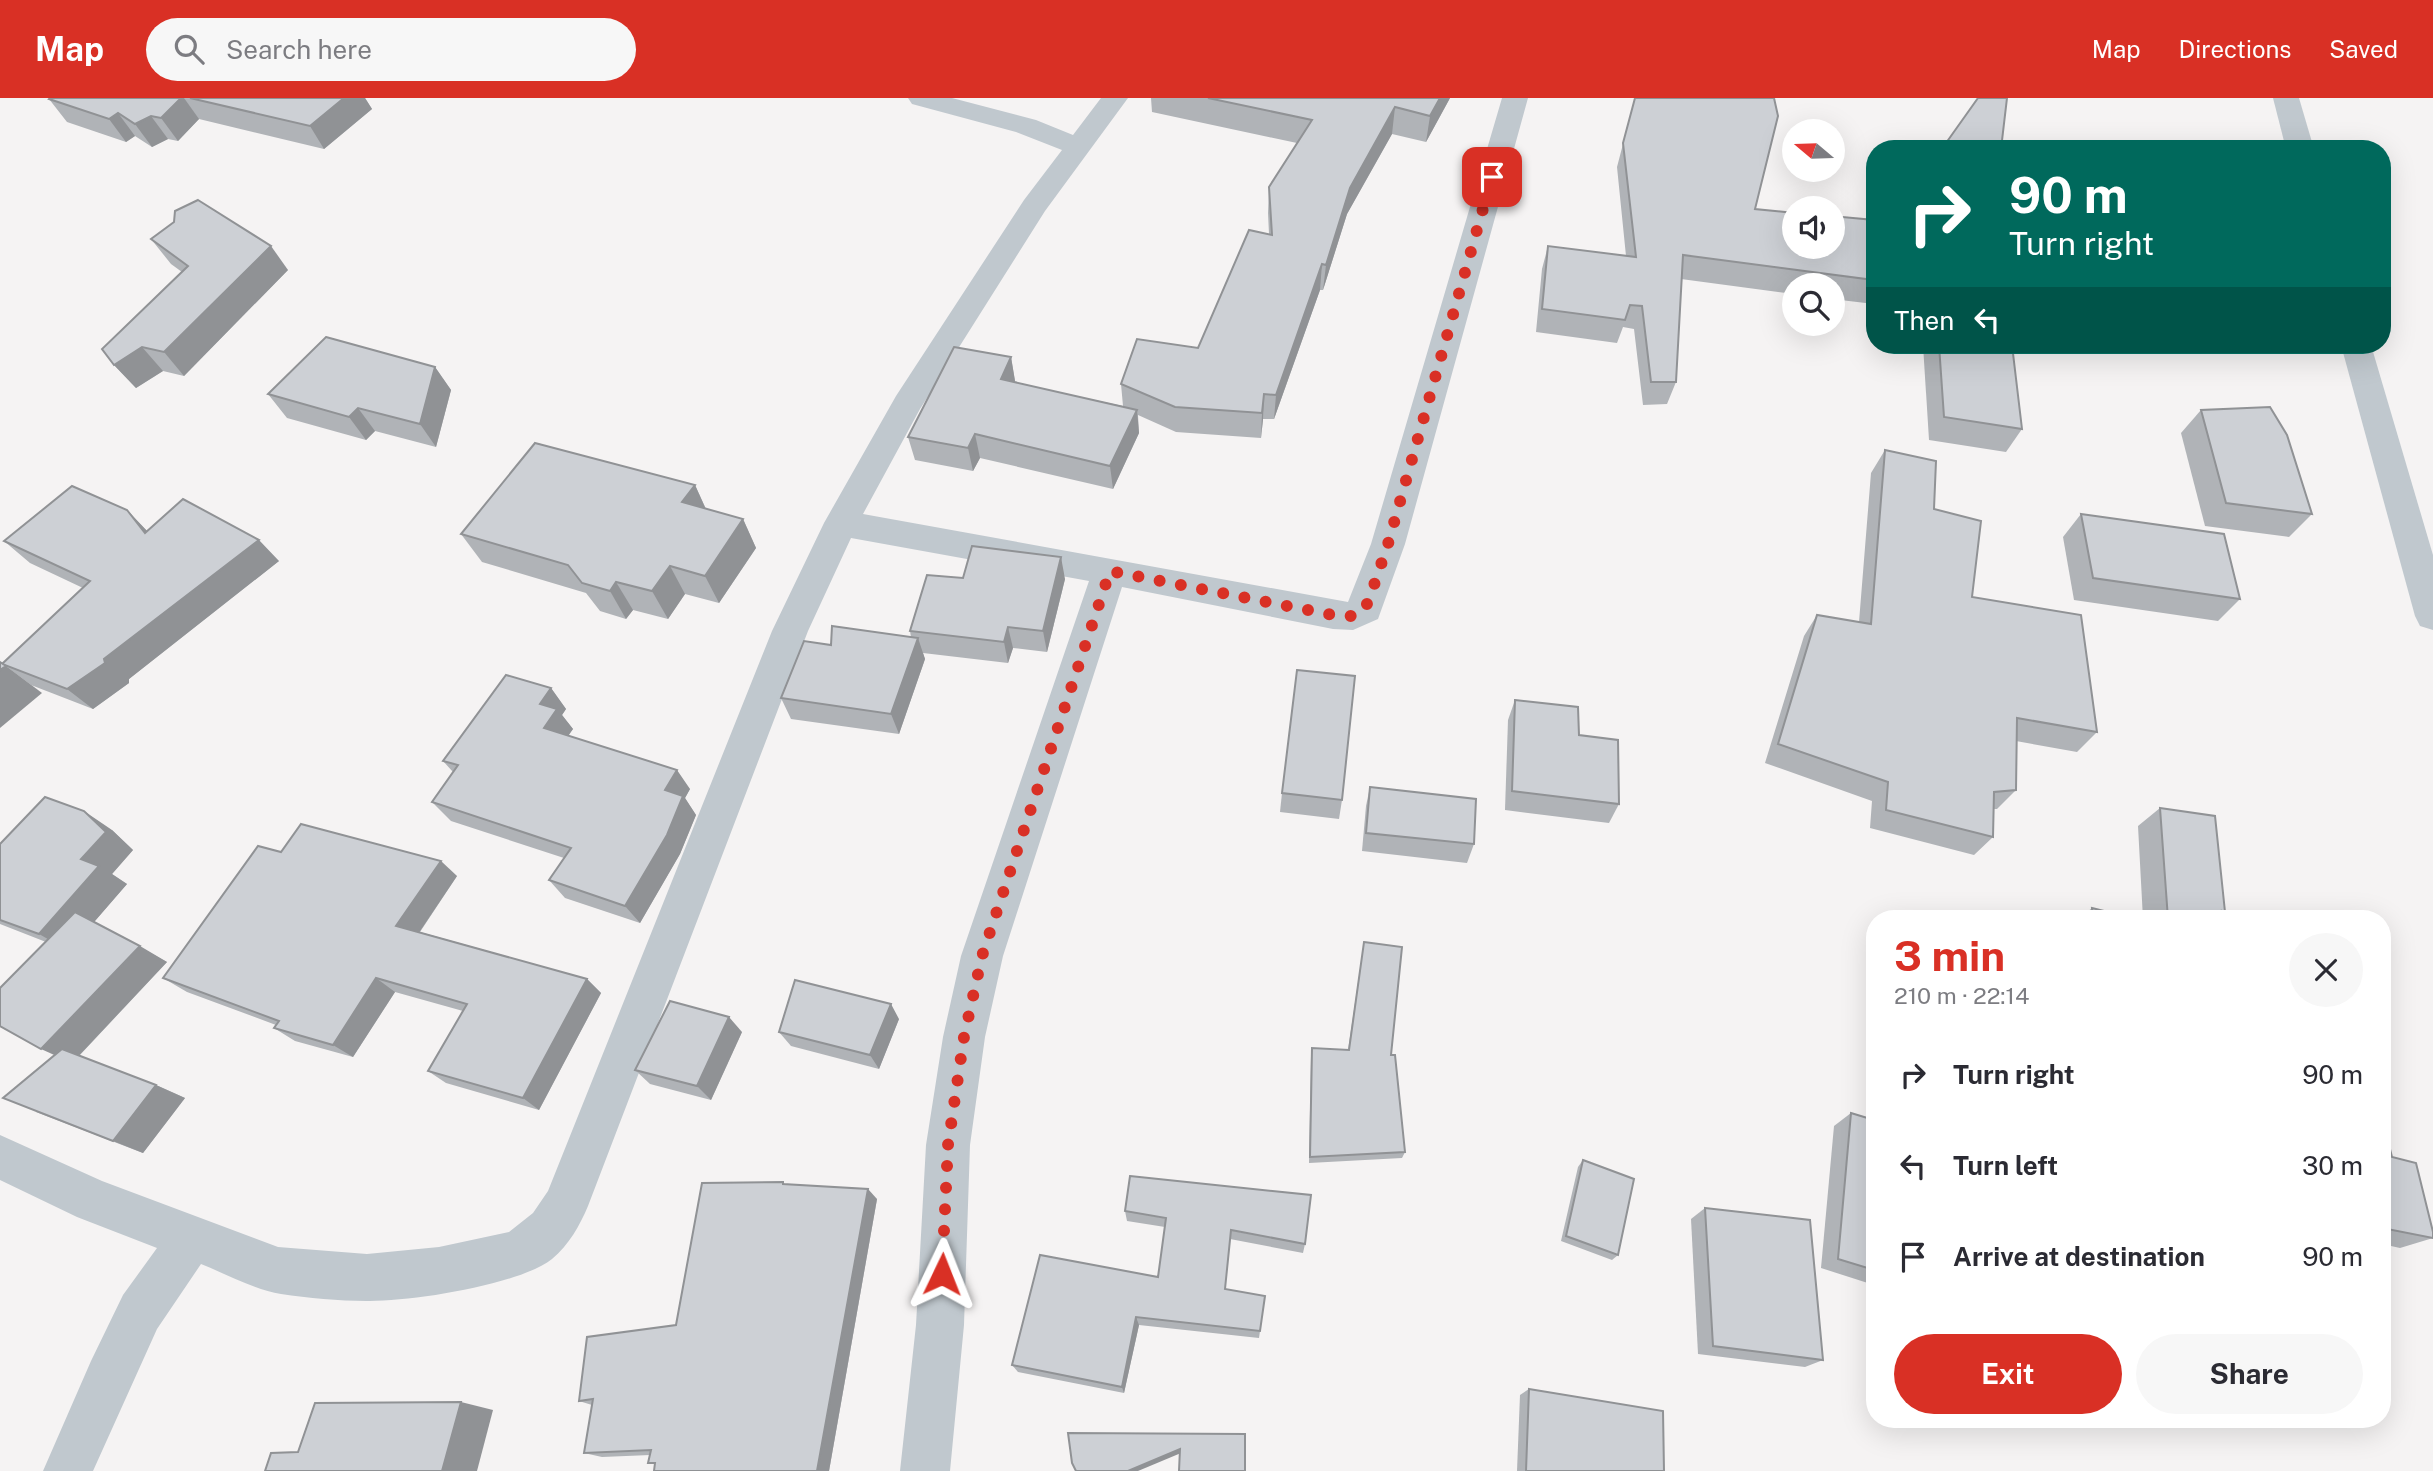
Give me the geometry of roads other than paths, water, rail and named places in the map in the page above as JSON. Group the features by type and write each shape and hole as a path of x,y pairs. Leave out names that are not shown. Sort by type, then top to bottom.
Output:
{"street":[{"path":"920,98 1026,127 1079,147"},
{"path":"0,1157 93,1201 278,1270 367,1278 449,1269 515,1254 535,1243 565,1206 790,631 841,523 907,404 1034,206 1115,98"},
{"path":"841,523 1110,571 1333,615 1353,616 1365,609 1388,544 1515,98"},
{"path":"2286,98 2298,140"},
{"path":"2359,354 2433,616"},
{"path":"925,1471 940,1325 948,1145 964,1037 982,956 1110,571"},
{"path":"68,1471 140,1312 191,1237"}]}
